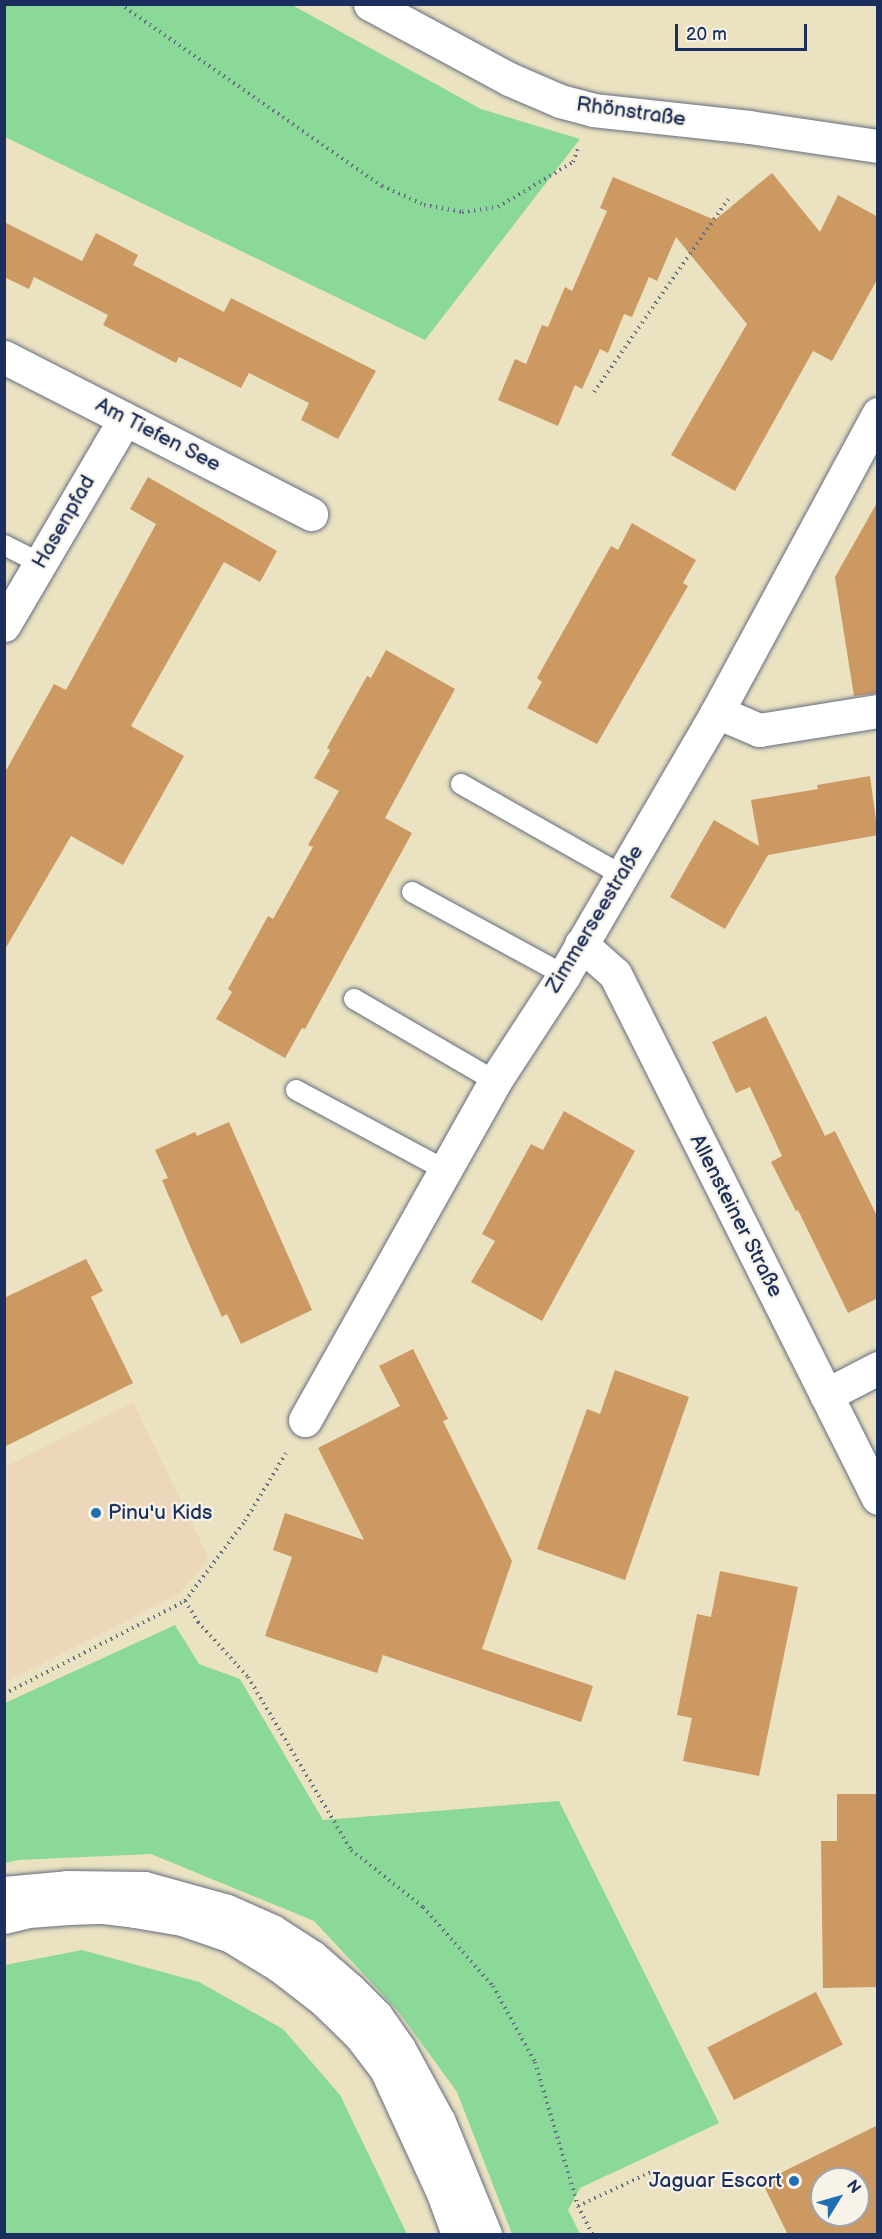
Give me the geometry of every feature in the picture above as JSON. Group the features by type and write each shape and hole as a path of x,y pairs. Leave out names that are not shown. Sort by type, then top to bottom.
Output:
{"main road":[{"name":"Rhönstraße","path":"370,4 509,79 560,101 593,110 749,127 878,146"},
{"name":"Am Tiefen See","path":"4,357 311,514"},
{"name":"Zimmerseestraße","path":"305,1420 495,1081 564,975 717,712 878,414"},
{"name":"Hasenpfad","path":"4,625 125,418"},
{"path":"717,712 759,730 878,711"},
{"name":"Allensteiner Straße","path":"581,944 615,974 878,1498"},
{"path":"826,1395 878,1368"},
{"path":"4,1893 108,1887 153,1890 227,1911 272,1931 312,1957 350,1989 376,2016 399,2049 439,2122 484,2235"},
{"path":"4,1917 28,1911 104,1906 182,1919 231,1936 280,1966 324,2000 360,2035 386,2069 443,2193 458,2235"}],"lane":[{"path":"4,545 40,563"},
{"path":"461,784 622,874"},
{"path":"412,892 564,975"},
{"path":"354,999 495,1081"},
{"path":"296,1090 445,1170"}],"path":[{"path":"120,4 382,186 424,205 462,212 498,207 526,193 573,162 593,110"},
{"path":"594,392 728,199"},
{"path":"4,1694 185,1601 245,1521 305,1420"},
{"path":"185,1601 198,1622 248,1677 351,1850 423,1907 494,1986 535,2062 578,2206 592,2235"},
{"path":"578,2206 651,2172"}],"shaded area":[{"name":"Pinu'u Kids","path":"133,1402 209,1559 179,1594 5,1682 5,1467"}],"green space":[{"path":"4,5 292,5 481,109 580,139 425,340 5,137"},
{"path":"175,1625 199,1664 240,1679 323,1820 559,1801 719,2123 580,2188 568,2210 580,2234 512,2234 457,2092 398,2011 314,1921 151,1854 18,1860 5,1863 5,1703"},
{"path":"82,1950 199,1982 283,2029 340,2095 407,2234 5,2234 5,1965"}],"building":[{"path":"772,173 820,232 838,195 878,217 878,278 832,361 813,351 735,491 671,455 747,324 676,237 657,281 649,277 632,317 624,314 608,353 600,349 582,389 575,385 558,426 498,400 515,359 526,364 542,325 548,327 565,287 572,291 607,211 600,208 613,177 715,220"},
{"path":"4,222 82,261 96,233 138,255 133,265 224,312 231,298 376,371 338,439 301,420 309,403 249,373 241,388 179,357 176,363 103,325 108,315 34,277 29,289 4,277"},
{"path":"148,477 277,551 260,582 224,562 131,726 184,756 123,865 71,836 4,951 4,774 54,684 66,690 156,524 130,509"},
{"path":"878,501 878,693 854,696 835,577"},
{"path":"632,523 696,560 683,583 688,586 597,744 527,708 542,682 537,678 611,546 618,550"},
{"path":"386,650 455,689 385,818 412,833 305,1029 302,1028 285,1058 216,1019 232,992 228,989 268,916 273,919 313,847 308,845 339,791 314,778 330,750 327,748 367,676 371,678"},
{"path":"870,776 878,835 768,855 725,929 670,897 714,820 759,846 751,800 818,789 817,785"},
{"path":"766,1016 825,1136 835,1131 878,1218 878,1298 848,1313 798,1210 796,1211 771,1162 782,1156 750,1087 736,1093 712,1042"},
{"path":"564,1111 635,1151 542,1321 471,1282 495,1241 482,1234 531,1144 543,1150"},
{"path":"229,1122 312,1310 241,1344 227,1314 222,1317 190,1246 162,1180 168,1178 155,1150 195,1132 197,1136"},
{"path":"86,1259 103,1291 91,1297 133,1383 4,1447 4,1298"},
{"path":"413,1349 448,1419 443,1421 512,1561 482,1649 593,1686 581,1722 383,1655 377,1673 265,1636 292,1557 273,1550 285,1513 364,1540 318,1448 400,1406 379,1366"},
{"path":"615,1370 689,1397 625,1580 537,1549 587,1409 600,1414"},
{"path":"720,1571 798,1587 759,1776 683,1761 692,1718 677,1715 697,1614 711,1617"},
{"path":"837,1794 878,1794 878,1987 823,1988 821,1841 837,1841"},
{"path":"816,1992 843,2045 734,2100 707,2047"},
{"name":"Jaguar Escort","path":"878,2125 878,2235 788,2235 762,2182"}],"place":[{"name":"Pinu'u Kids","path":"96,1513"},
{"name":"Jaguar Escort","path":"794,2181"}]}
